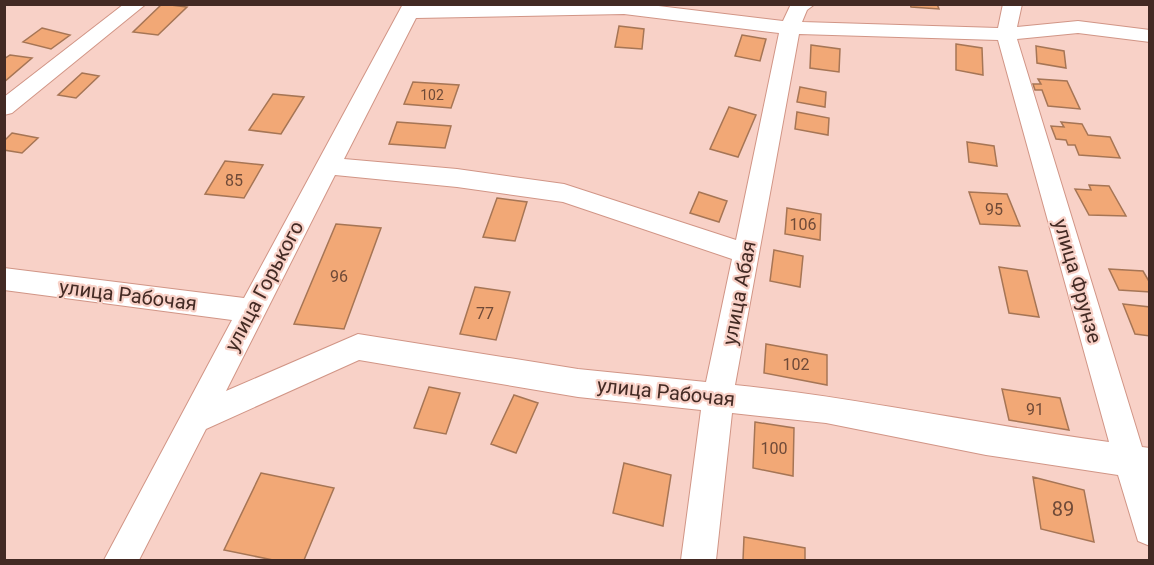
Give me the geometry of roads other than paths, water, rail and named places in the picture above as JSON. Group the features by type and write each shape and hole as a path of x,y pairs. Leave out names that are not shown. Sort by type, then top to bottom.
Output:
{"street":[{"path":"4,108 137,4"},
{"path":"411,8 454,4"},
{"path":"790,28 799,6 806,4"},
{"path":"1006,34 1013,4"},
{"path":"411,8 624,8 790,28 1006,34 1078,27 1149,36"},
{"name":"улица Горького","path":"121,561 411,8"},
{"name":"улица Абая","path":"698,561 718,398 790,28"},
{"name":"улица Фрунзе","path":"1006,34 1140,463 1149,529"},
{"path":"328,166 457,178 564,193 747,254"},
{"name":"улица Рабочая","path":"4,279 251,311"},
{"name":"улица Рабочая","path":"195,418 358,347 578,383 826,409 986,440 1140,463"}]}
